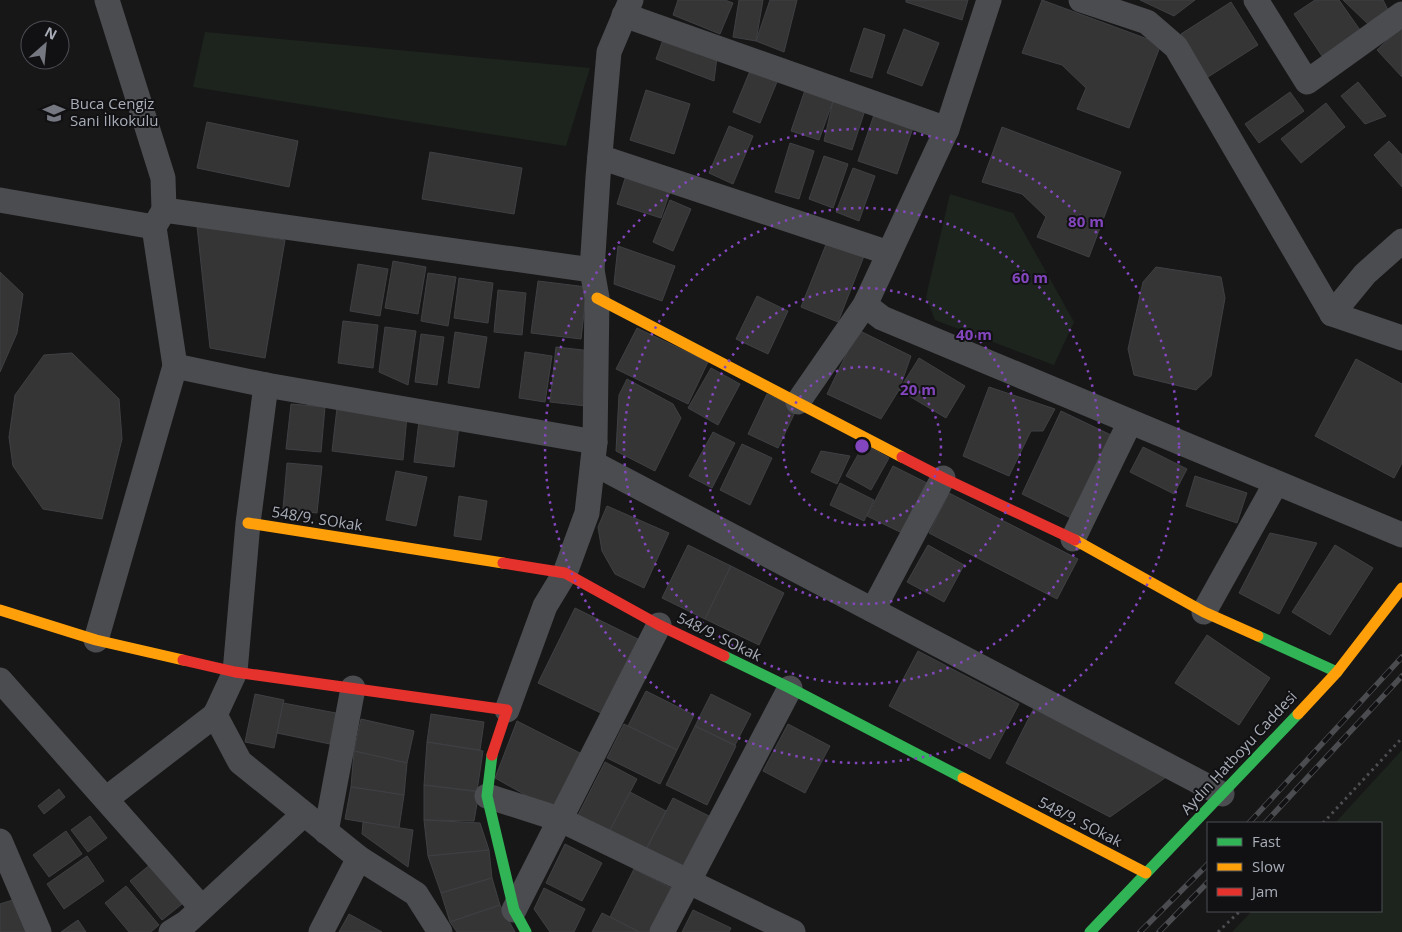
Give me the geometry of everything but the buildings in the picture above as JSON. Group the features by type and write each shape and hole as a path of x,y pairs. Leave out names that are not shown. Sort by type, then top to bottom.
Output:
{"street":[{"path":"96,640 175,366 159,219 163,178 107,0"},
{"path":"798,402 865,305 947,129 989,0"},
{"path":"1081,0 1146,22 1176,47 1332,314 1402,338"},
{"path":"1256,0 1307,82 1402,14"},
{"path":"526,932 514,910 487,796 492,751 545,606 566,573 587,512 594,452 597,298 592,270 600,157 609,52 627,7 947,129"},
{"path":"600,157 889,253"},
{"path":"0,200 592,270"},
{"path":"1332,314 1365,274 1402,241"},
{"path":"597,298 942,478 1073,538 1204,612 1337,672"},
{"path":"865,305 882,318 1402,535"},
{"path":"175,366 594,452 873,610 1222,794"},
{"path":"106,799 215,715 235,672 248,523 266,385"},
{"path":"1073,538 1130,422"},
{"path":"873,610 942,478"},
{"path":"1204,612 1276,483"},
{"name":"548/9. SOkak","path":"248,523 566,573 659,624 790,688 1146,873"},
{"name":"Aydın Hatboyu Caddesi","path":"1090,932 1337,672 1402,588"},
{"path":"0,610 96,640 235,672 507,710"},
{"path":"514,910 659,624"},
{"path":"0,680 202,908"},
{"path":"326,832 352,688"},
{"path":"662,932 790,688"},
{"path":"215,715 240,762 359,858 416,894 440,932"},
{"path":"487,796 559,819 793,932"},
{"path":"171,932 202,908 304,814"},
{"path":"0,841 39,932"},
{"path":"321,932 359,858"}],"path":[{"path":"1324,822 1402,738"},
{"path":"1218,932 1239,912"}],"shaded area":[{"path":"205,32 590,68 566,146 193,87"},
{"path":"950,194 1013,213 1074,322 1054,365 935,320 926,297"},
{"path":"1402,750 1402,932 1232,932 1251,912 1382,912 1382,822 1336,822"}],"railway":[{"path":"1250,822 1402,657"},
{"path":"1266,822 1402,676"},
{"path":"1140,932 1207,865"},
{"path":"1159,932 1207,883"}],"traffic: fast":[{"path":"1258,636 1337,672"},
{"path":"724,656 790,688 963,778"},
{"path":"1090,932 1298,714"},
{"path":"492,755 487,796 514,910 526,932"}],"traffic: slow":[{"path":"597,298 902,457"},
{"path":"248,523 503,563"},
{"path":"1075,540 1204,612 1258,636"},
{"path":"1298,714 1337,672 1402,588"},
{"path":"0,610 96,640 183,660"},
{"path":"963,778 1146,873"}],"traffic: jam":[{"path":"902,457 1075,540"},
{"path":"503,563 565,573 659,625 724,656"},
{"path":"183,660 235,672 507,710 492,755"}],"place":[{"name":"Buca Cengiz Sani İlkokulu","path":"54,113"}]}
